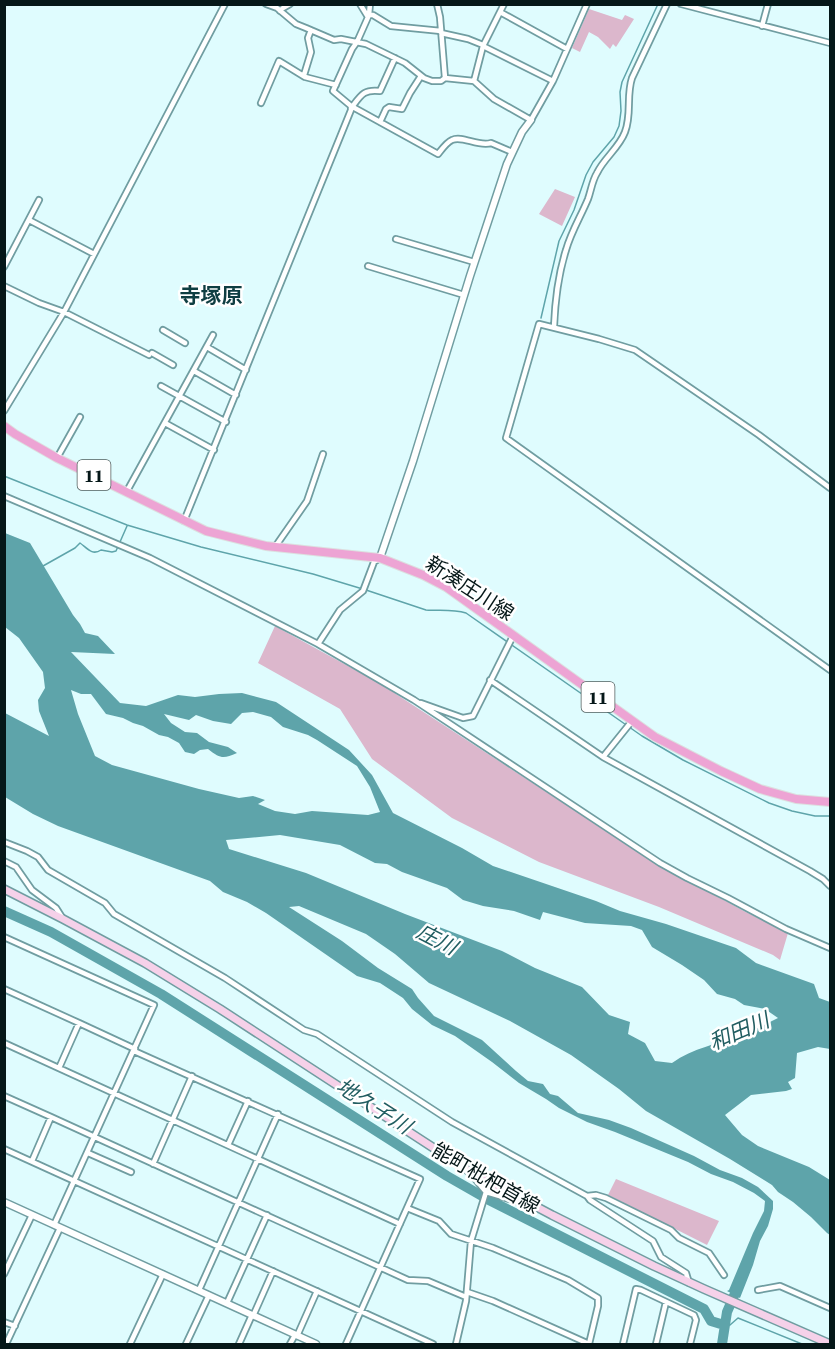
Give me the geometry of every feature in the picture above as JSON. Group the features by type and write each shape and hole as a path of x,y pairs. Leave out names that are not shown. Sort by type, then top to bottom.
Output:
{"main road":[{"name":"新湊庄川線","path":"4,426 57,458 207,531 275,547 380,558 423,575 446,587 655,737 760,789 796,799 831,802"},
{"name":"能町枇杷首線","path":"4,889 145,963 220,1009 469,1171 617,1248 712,1293 831,1344"}],"street":[{"path":"4,411 64,312 225,4"},
{"path":"266,4 277,8 296,24 334,40 366,44 405,63 421,76 432,81 441,81 445,78 474,81 494,99 531,120"},
{"path":"280,11 290,4"},
{"path":"360,4 368,16"},
{"path":"370,4 368,16 357,42 353,45 333,91 352,106 438,154 452,140 457,139 481,144 491,143 512,152"},
{"path":"436,4 440,17 445,78"},
{"path":"474,81 483,45 504,4"},
{"path":"318,644 340,610 363,589 374,562 380,558 507,164 522,132 552,81 587,4"},
{"path":"554,327 565,252 596,175 625,134 630,111 629,86 667,4"},
{"path":"681,4 831,43"},
{"path":"762,26 768,4"},
{"path":"500,12 567,49"},
{"path":"368,16 373,15 392,26 441,32 468,39 552,81"},
{"path":"304,75 311,52 309,38 311,30"},
{"path":"184,521 352,106 363,93 371,90 380,91 395,58"},
{"path":"261,103 279,61 304,75 336,85"},
{"path":"380,122 389,107 402,109 421,76"},
{"path":"4,267 39,200"},
{"path":"29,220 93,254"},
{"path":"396,239 474,262"},
{"path":"368,266 464,295"},
{"path":"4,286 64,312 172,365"},
{"path":"831,488 759,435 635,350 539,324 506,438 831,670"},
{"path":"163,330 185,343"},
{"path":"127,491 213,335"},
{"path":"207,347 246,370"},
{"path":"194,371 236,394"},
{"path":"161,386 226,422"},
{"path":"57,458 80,417"},
{"path":"165,423 214,450"},
{"path":"275,547 307,501 323,454"},
{"path":"4,496 150,558 318,644 414,700 660,863 786,929 831,948"},
{"path":"414,700 463,718 472,716 513,636"},
{"path":"490,680 603,757 810,871 831,886"},
{"path":"603,757 632,721"},
{"path":"4,842 38,857 48,870 105,903 114,914 225,978 304,1030 317,1034 452,1122 587,1196 653,1241 661,1257 686,1273 689,1282"},
{"path":"4,861 16,867 32,890 56,908 63,919"},
{"path":"4,937 154,1005 94,1137 6,1344"},
{"path":"4,989 420,1179 346,1344"},
{"path":"59,1068 79,1023"},
{"path":"4,1043 400,1224"},
{"path":"153,1164 192,1076"},
{"path":"4,1096 408,1280 428,1281 467,1295 493,1301 589,1344 598,1298 568,1280 493,1248 451,1234 439,1221 407,1208"},
{"path":"228,1145 248,1101"},
{"path":"199,1290 278,1114"},
{"path":"32,1161 51,1117"},
{"path":"4,1149 433,1344"},
{"path":"88,1153 131,1172"},
{"path":"469,1171 486,1192 519,1202 523,1200"},
{"path":"456,1344 467,1295 471,1241 486,1192"},
{"path":"587,1196 596,1195 606,1198 671,1230 679,1238 710,1253 724,1275"},
{"path":"4,1202 316,1344"},
{"path":"5,1274 32,1215"},
{"path":"227,1303 267,1215"},
{"path":"239,1344 273,1271"},
{"path":"130,1344 163,1274"},
{"path":"758,1290 780,1286 831,1308"},
{"path":"623,1344 636,1289 694,1315 696,1320 690,1344"},
{"path":"290,1344 317,1291"},
{"path":"186,1344 209,1295"},
{"path":"656,1344 666,1302"},
{"path":"4,1322 15,1326"}],"shaded area":[{"path":"589,9 622,20 625,15 634,19 616,47 613,44 610,49 589,32 580,52 572,48"},
{"path":"555,189 575,197 562,226 539,214"},
{"path":"275,626 379,683 648,858 788,933 780,960 659,907 539,862 452,818 372,759 340,709 258,663"},
{"path":"616,1179 719,1221 707,1245 608,1195"}],"water":[{"name":"庄川","path":"5,533 30,543 85,633 98,636 115,654 71,652 120,703 146,706 178,695 195,697 242,693 276,702 349,750 372,775 393,813 493,866 620,911 736,948 756,963 814,984 819,998 830,1002 830,1049 818,1047 797,1053 795,1078 788,1082 792,1089 751,1095 725,1115 742,1135 758,1146 809,1167 830,1180 830,1235 772,1185 646,1111 571,1055 510,1021 429,983 395,954 366,934 299,906 289,907 412,989 434,1016 482,1040 528,1081 543,1084 550,1094 558,1096 578,1113 631,1128 758,1187 773,1201 773,1209 740,1298 727,1291 764,1211 765,1201 754,1193 688,1162 587,1122 559,1108 519,1083 455,1036 432,1025 412,1009 403,998 380,983 357,976 266,913 223,892 210,881 58,826 5,797 5,713 49,736 39,711 38,700 45,688 43,672 19,638 5,627","holes":["71,690 81,694 91,694 106,714 123,718 168,737 179,743 185,752 194,754 208,749 222,757 237,753 228,747 209,742 197,733 185,732 171,723 164,714 189,720 196,715 231,724 242,713 253,712 271,717 283,727 317,740 357,766 370,787 380,812 368,815 312,811 295,814 275,811 258,804 265,800 253,796 239,798 112,765 95,756","280,835 340,845 375,863 387,864 402,872 447,888 463,900 483,906 514,911 540,920 543,912 585,923 631,926 642,930 652,947 704,980 717,994 735,999 744,1005 765,1009 778,1018 688,1054 672,1063 655,1061 645,1043 628,1034 630,1022 609,1015 582,987 535,968 502,951 306,873 229,849 226,840"]}],"waterway":[{"path":"541,318 559,241 574,210 586,175 593,162 614,137 619,126 622,82 658,4"},
{"path":"4,476 127,525 201,547 313,574 426,610 466,613 642,736 683,760 769,803 815,816 830,816"},
{"path":"43,566 80,543 92,552 116,551 127,526"},
{"name":"地久子川","path":"4,911 51,932 161,994 447,1176 489,1200 704,1309 711,1321 724,1325"},
{"name":"地久子川","path":"722,1344 727,1312 740,1282"},
{"path":"724,1325 730,1325 738,1318 802,1344"}],"district":[{"name":"寺塚原","path":"211,295"}],"water label":[{"name":"和田川","path":"739,1031"}]}
